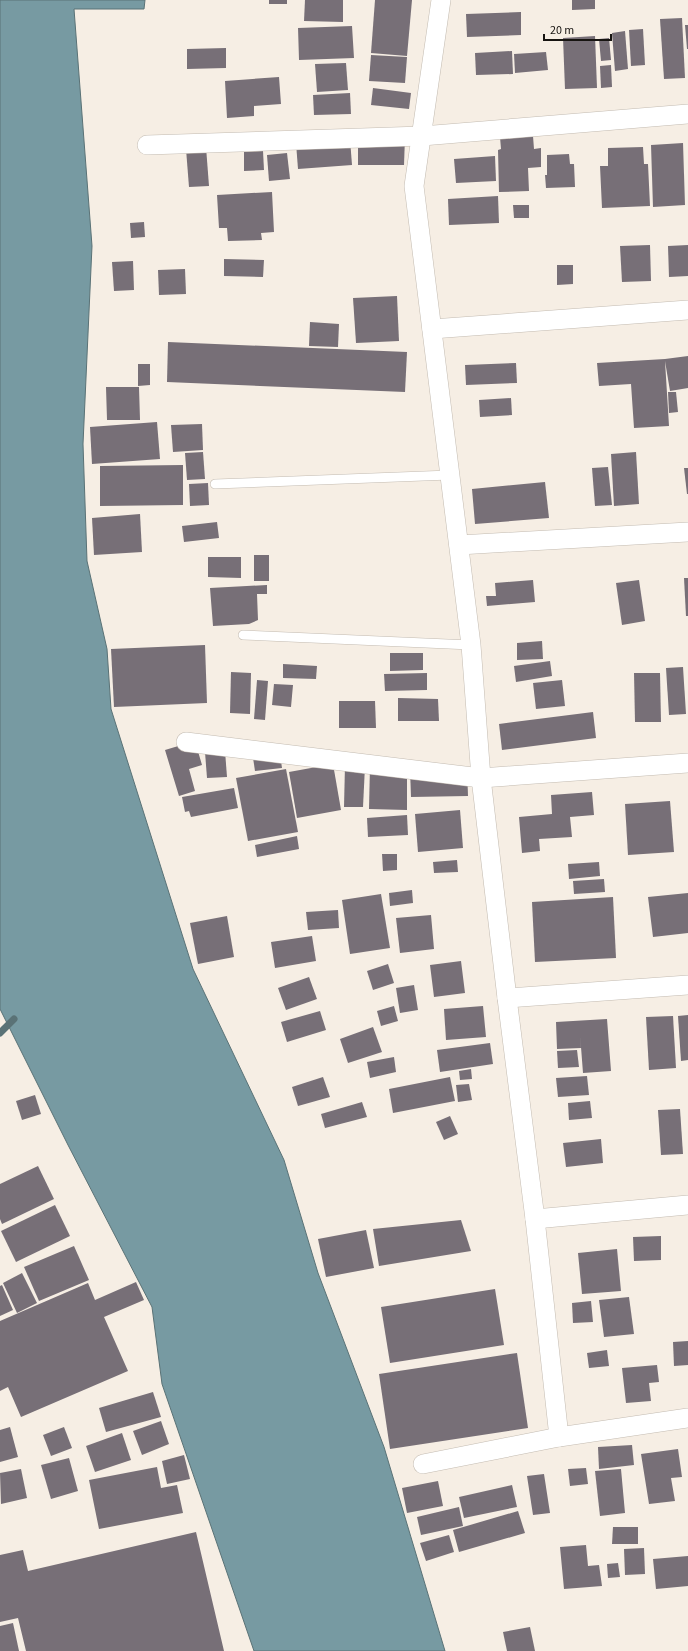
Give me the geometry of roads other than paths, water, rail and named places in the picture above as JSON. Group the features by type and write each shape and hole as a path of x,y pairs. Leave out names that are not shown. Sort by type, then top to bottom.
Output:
{"street":[{"path":"442,0 414,186 471,645 481,778 535,1219 559,1437"},
{"path":"147,145 422,136 688,114"},
{"path":"432,330 688,310"},
{"path":"459,546 688,532"},
{"path":"186,742 481,778 688,764"},
{"path":"507,998 688,985"},
{"path":"535,1219 688,1205"},
{"path":"423,1464 559,1437 688,1418"}],"lane":[{"path":"215,484 450,475"},
{"path":"243,635 471,645"}],"water":[{"path":"0,0 145,0 144,9 74,9 92,246 83,444 87,561 107,649 111,709 193,969 284,1160 318,1273 384,1447 445,1651 254,1651 162,1384 152,1307 68,1145 0,1009"}],"waterway":[{"path":"0,1033 14,1019"}]}
